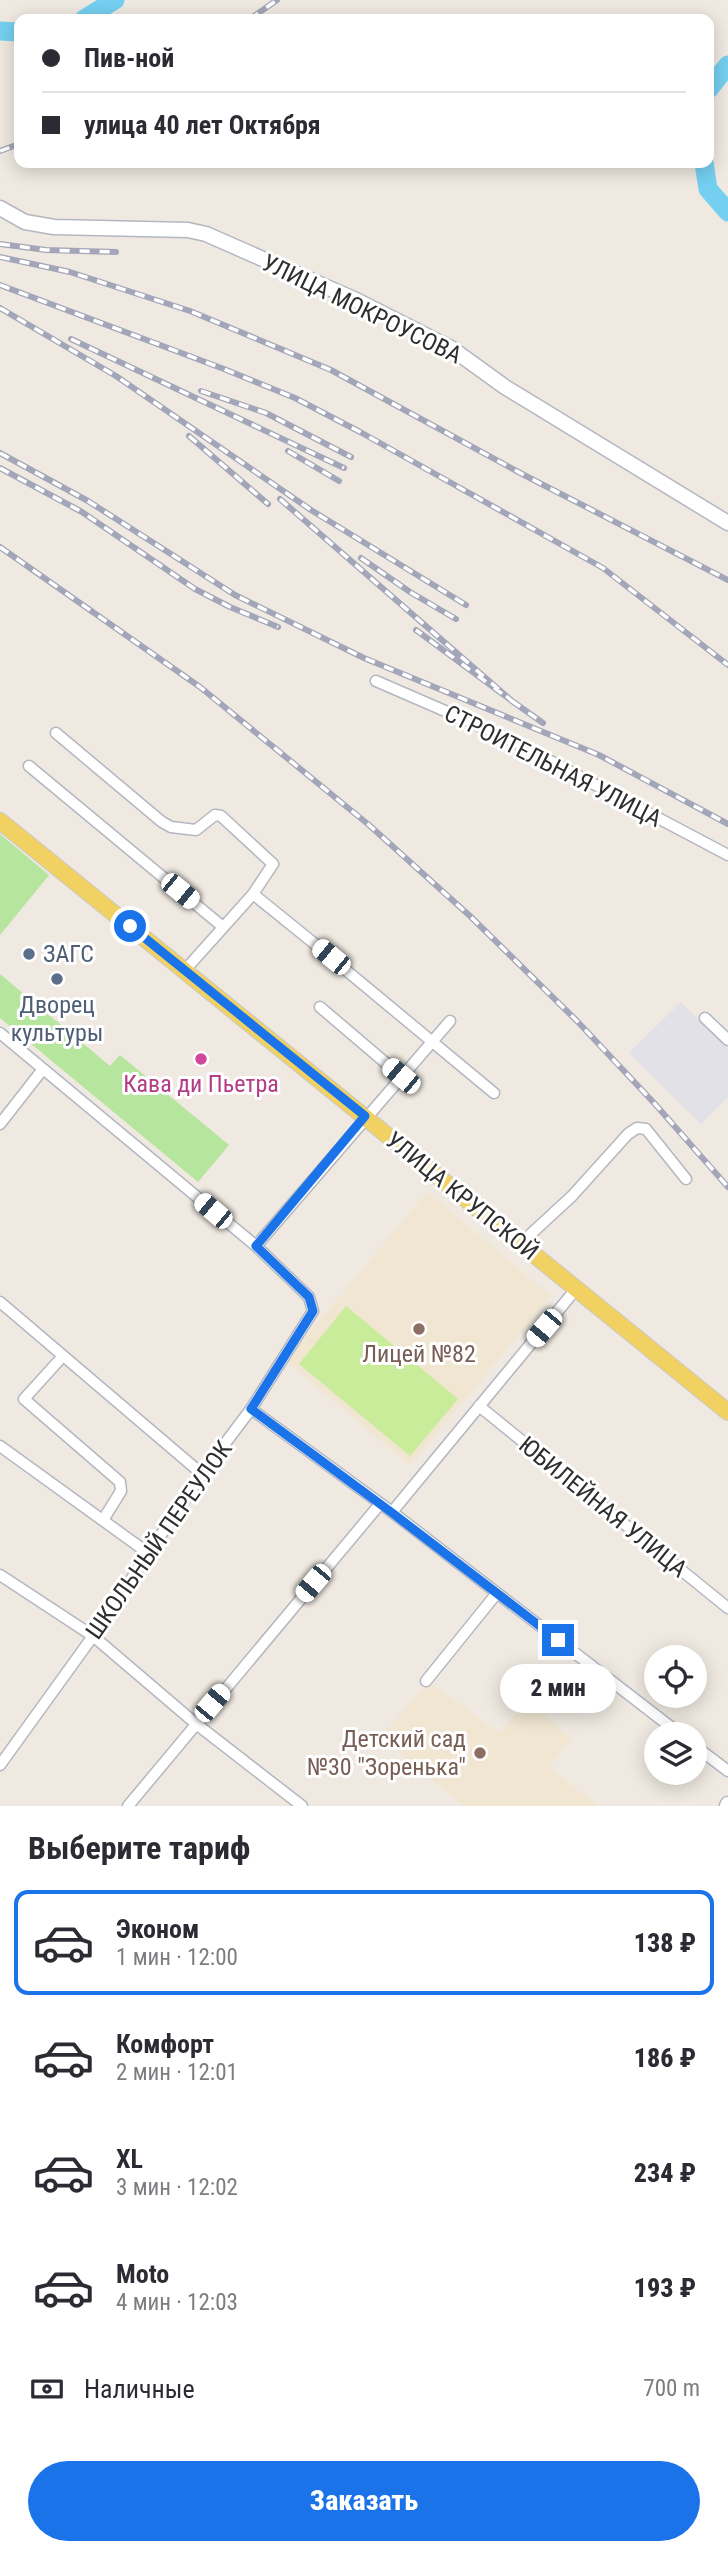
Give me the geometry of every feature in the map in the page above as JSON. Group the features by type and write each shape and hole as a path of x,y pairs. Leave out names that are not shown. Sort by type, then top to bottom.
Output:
{"main road":[{"name":"УЛИЦА КРУПСКОЙ","path":"0,821 728,1412"}],"street":[{"name":"УЛИЦА МОКРОУСОВА","path":"0,208 25,222 54,227 188,230 206,234 356,300 451,348 505,387 728,523"},
{"name":"СТРОИТЕЛЬНАЯ УЛИЦА","path":"376,681 505,737 728,855"},
{"path":"56,733 171,827 196,830 215,815 221,816 273,864 253,894 184,970"},
{"path":"29,766 223,927"},
{"path":"253,894 331,957"},
{"path":"346,971 494,1093"},
{"path":"320,1007 401,1076"},
{"path":"705,1018 728,1040"},
{"path":"0,1033 256,1246 365,1116 450,1021"},
{"path":"0,1124 43,1069"},
{"path":"520,1244 572,1196 628,1134 637,1128 646,1129 686,1179"},
{"name":"ШКОЛЬНЫЙ ПЕРЕУЛОК","path":"0,1765 93,1636 202,1474 251,1409 313,1311 309,1297 256,1246"},
{"path":"391,1512 576,1289"},
{"path":"0,1301 202,1474"},
{"path":"63,1356 24,1399 120,1482 121,1492 103,1520"},
{"name":"ЮБИЛЕЙНАЯ УЛИЦА","path":"479,1406 728,1608"},
{"path":"251,1409 391,1512 664,1722"},
{"path":"0,1446 148,1553"},
{"path":"128,1806 380,1504"},
{"path":"0,1575 93,1636 195,1723 302,1806"},
{"path":"426,1681 497,1593"},
{"path":"707,1755 728,1771"}],"shaded area":[{"path":"681,1002 728,1049 728,1097 701,1124 629,1053"},
{"name":"Лицей №82","path":"427,1192 551,1296 410,1465 286,1361"},
{"name":"Детский сад №30 \"Зоренька\"","path":"432,1684 499,1733 528,1701 571,1739 549,1767 598,1806 464,1806 381,1737 424,1687"}],"green space":[{"path":"0,834 49,875 0,935"},
{"path":"0,974 110,1066 120,1055 229,1145 198,1182 0,1018"},
{"path":"346,1306 458,1399 410,1456 299,1364"}],"waterway":[{"path":"92,14 115,0"},
{"path":"0,31 14,32"},
{"path":"714,83 728,65"},
{"path":"705,168 708,189 728,212"}],"railway":[{"path":"257,14 277,0"},
{"path":"0,151 14,146"},
{"path":"0,244 46,250 116,252"},
{"path":"0,257 70,272 190,311 331,370 524,475 728,580"},
{"path":"0,285 295,398 603,568 728,665"},
{"path":"0,308 116,376 311,510 466,605"},
{"path":"71,339 344,468"},
{"path":"201,391 266,413 351,457"},
{"path":"189,436 268,504"},
{"path":"288,451 339,481"},
{"path":"0,453 88,501 235,595 364,658 599,755 728,824"},
{"path":"0,468 82,512 195,589 278,627"},
{"path":"280,499 512,701 416,630"},
{"path":"0,547 200,687 369,825 470,916 577,1021 728,1187"},
{"path":"361,558 410,592 456,619"},
{"path":"512,701 543,723"}],"place":[{"name":"ЗАГС","path":"29,954"},
{"name":"Дворец культуры","path":"57,979"},
{"name":"Кава ди Пьетра","path":"201,1059"},
{"name":"Лицей №82","path":"419,1329"},
{"name":"Детский сад №30 \"Зоренька\"","path":"480,1753"}],"route":[{"path":"130,926 365,1116 256,1246 309,1297 313,1311 251,1409 558,1640"}]}
